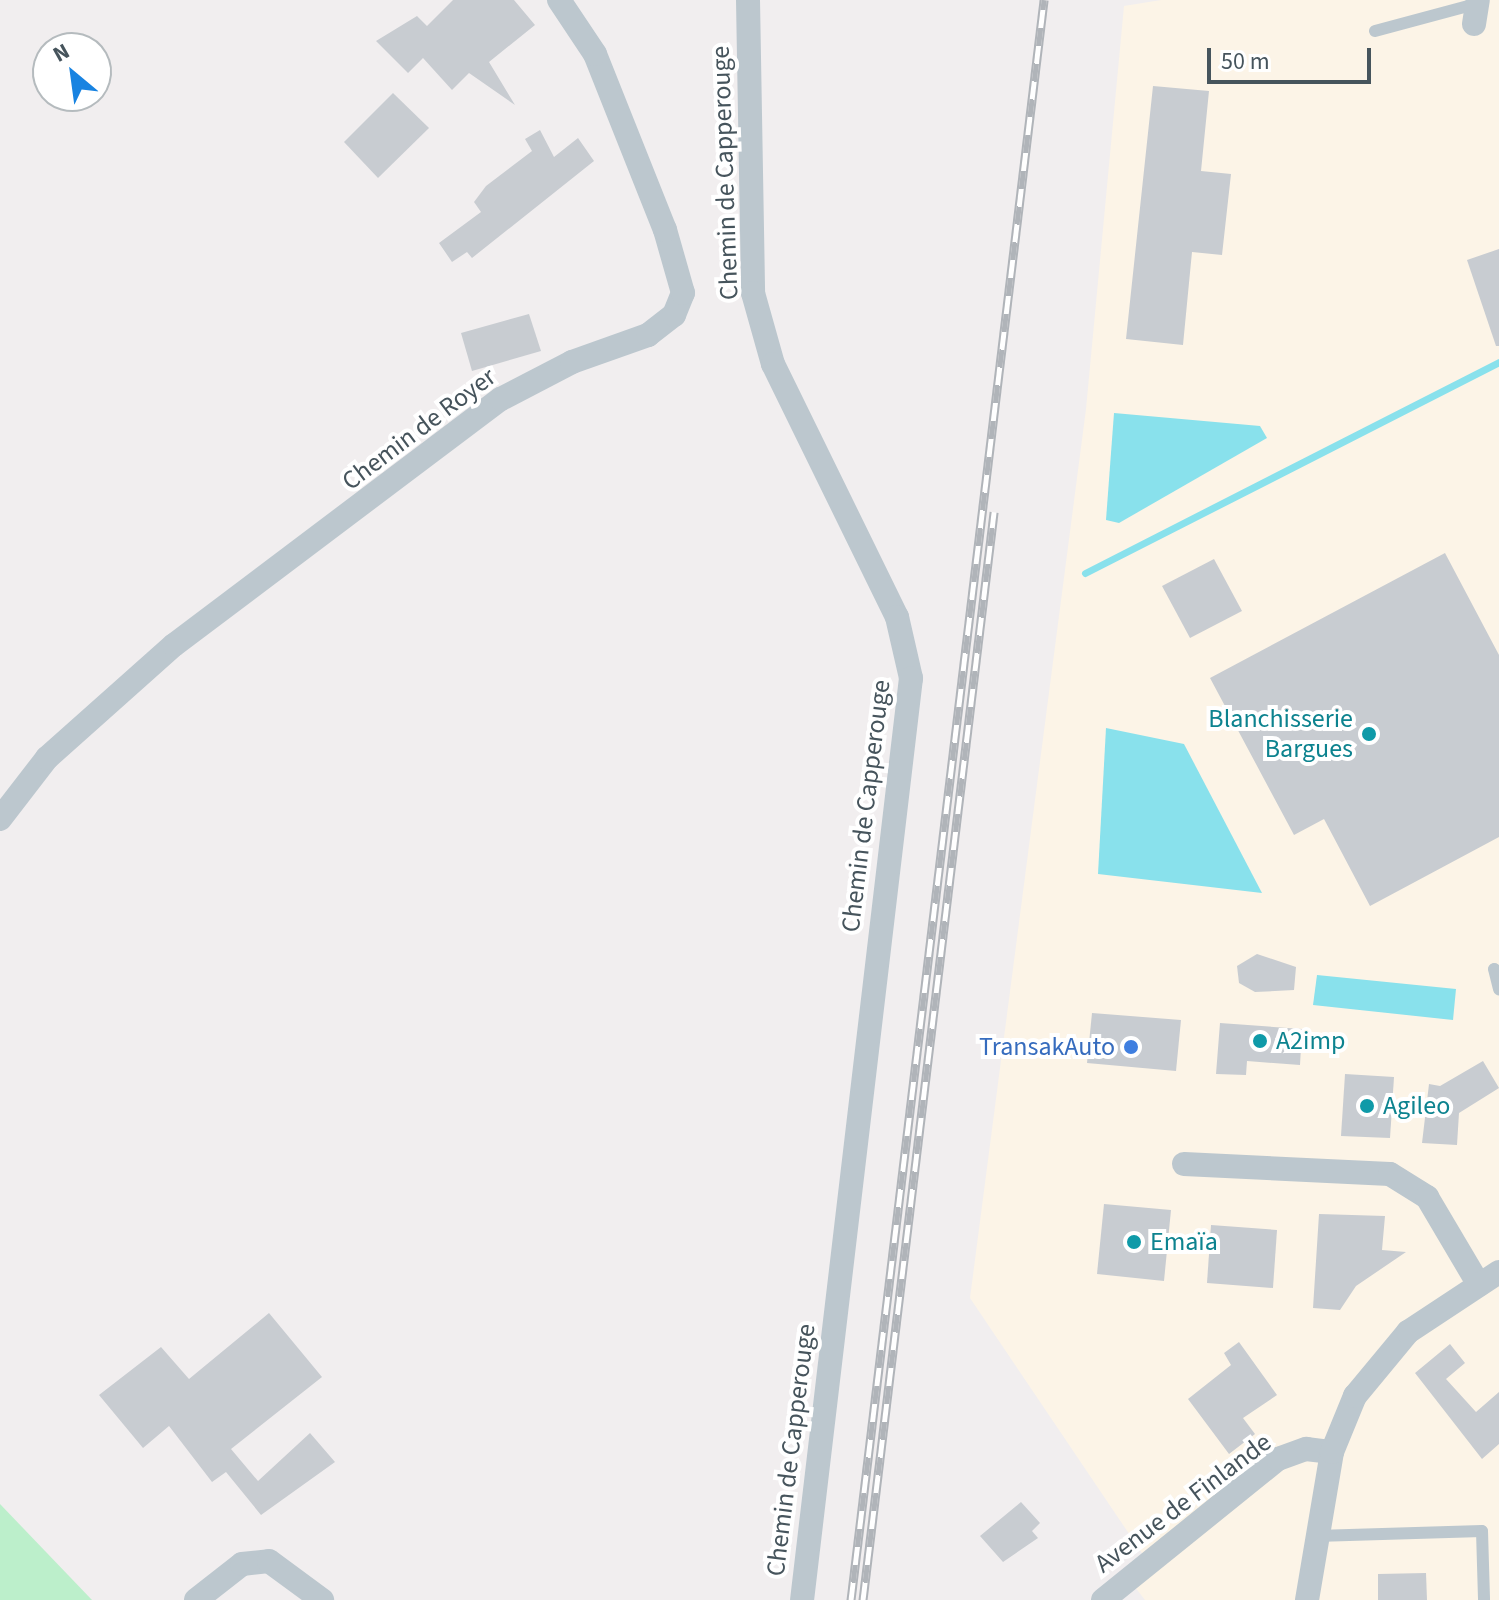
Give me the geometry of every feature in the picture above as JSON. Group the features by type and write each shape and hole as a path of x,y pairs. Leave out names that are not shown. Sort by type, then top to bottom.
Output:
{"street":[{"name":"Chemin de Royer","path":"0,819 47,758 174,645 501,399 572,362 648,335 674,315 683,293 665,230 595,54 559,0"},
{"name":"Chemin de Capperouge","path":"748,0 753,293 773,364 897,617 911,678 802,1600"},
{"path":"1184,1164 1390,1174 1427,1197 1489,1279 1408,1332 1384,1357 1355,1396 1332,1452 1313,1536 1307,1600"},
{"name":"Avenue de Finlande","path":"1103,1600 1278,1459 1306,1449 1332,1452"},
{"path":"196,1600 242,1564 269,1561 322,1600"}],"lane":[{"path":"1375,31 1476,9"},
{"path":"1499,973 1494,969 1499,989"},
{"path":"1313,1536 1482,1531 1484,1600"}],"shaded area":[{"path":"1161,0 1499,0 1499,1600 1145,1600 1124,1573 1144,1556 970,1298 1086,409 1124,6"}],"green space":[{"path":"0,1504 92,1600 0,1600"}],"water":[{"path":"1114,413 1260,426 1267,438 1119,523 1106,520"},
{"path":"1106,728 1184,744 1262,893 1098,874"},
{"path":"1317,975 1456,989 1453,1020 1313,1005"}],"building":[{"path":"453,0 514,0 535,25 489,62 515,105 469,73 452,90 423,58 408,73 376,41 417,16 427,26"},
{"path":"1153,86 1209,91 1201,171 1231,174 1222,255 1192,252 1183,345 1126,339"},
{"path":"393,93 429,128 378,178 344,142"},
{"path":"540,130 554,157 578,138 594,161 472,258 467,252 452,262 439,243 481,212 474,202 486,186 532,151 525,139"},
{"path":"1499,249 1499,346 1496,346 1467,260"},
{"path":"529,314 541,351 472,371 461,333"},
{"name":"Blanchisserie Bargues","path":"1445,553 1499,655 1499,837 1370,906 1324,819 1294,835 1210,678"},
{"path":"1214,559 1242,611 1190,638 1162,586"},
{"path":"1257,954 1296,967 1294,990 1255,992 1239,983 1237,966"},
{"path":"1092,1013 1181,1020 1176,1071 1087,1063"},
{"name":"A2imp","path":"1220,1023 1302,1029 1300,1065 1247,1061 1246,1075 1216,1074"},
{"path":"1483,1061 1499,1088 1459,1113 1457,1145 1422,1143 1429,1084 1440,1086"},
{"name":"Agileo","path":"1345,1074 1394,1077 1390,1138 1341,1136"},
{"name":"Emaïa","path":"1104,1204 1171,1210 1164,1281 1097,1274"},
{"path":"1319,1214 1385,1216 1382,1250 1406,1252 1356,1286 1340,1310 1313,1308"},
{"path":"1211,1225 1277,1230 1273,1288 1207,1283"},
{"path":"269,1313 322,1377 231,1449 258,1481 310,1433 335,1462 261,1515 226,1472 212,1482 169,1426 143,1448 99,1395 161,1347 189,1379"},
{"path":"1239,1342 1277,1395 1243,1418 1255,1434 1229,1454 1188,1399 1231,1365 1224,1353"},
{"path":"1450,1344 1465,1363 1446,1379 1476,1412 1499,1392 1499,1444 1482,1459 1415,1373"},
{"path":"1021,1502 1040,1523 1032,1531 1038,1538 1003,1562 980,1536"},
{"path":"1426,1573 1427,1600 1378,1600 1378,1574"}],"waterway":[{"path":"1085,573 1499,362"}],"railway":[{"path":"851,1600 1044,0"},
{"path":"863,1600 994,512"}],"place":[{"name":"Blanchisserie Bargues","path":"1369,734"},
{"name":"A2imp","path":"1260,1041"},
{"name":"TransakAuto","path":"1131,1047"},
{"name":"Agileo","path":"1367,1106"},
{"name":"Emaïa","path":"1134,1242"}]}
